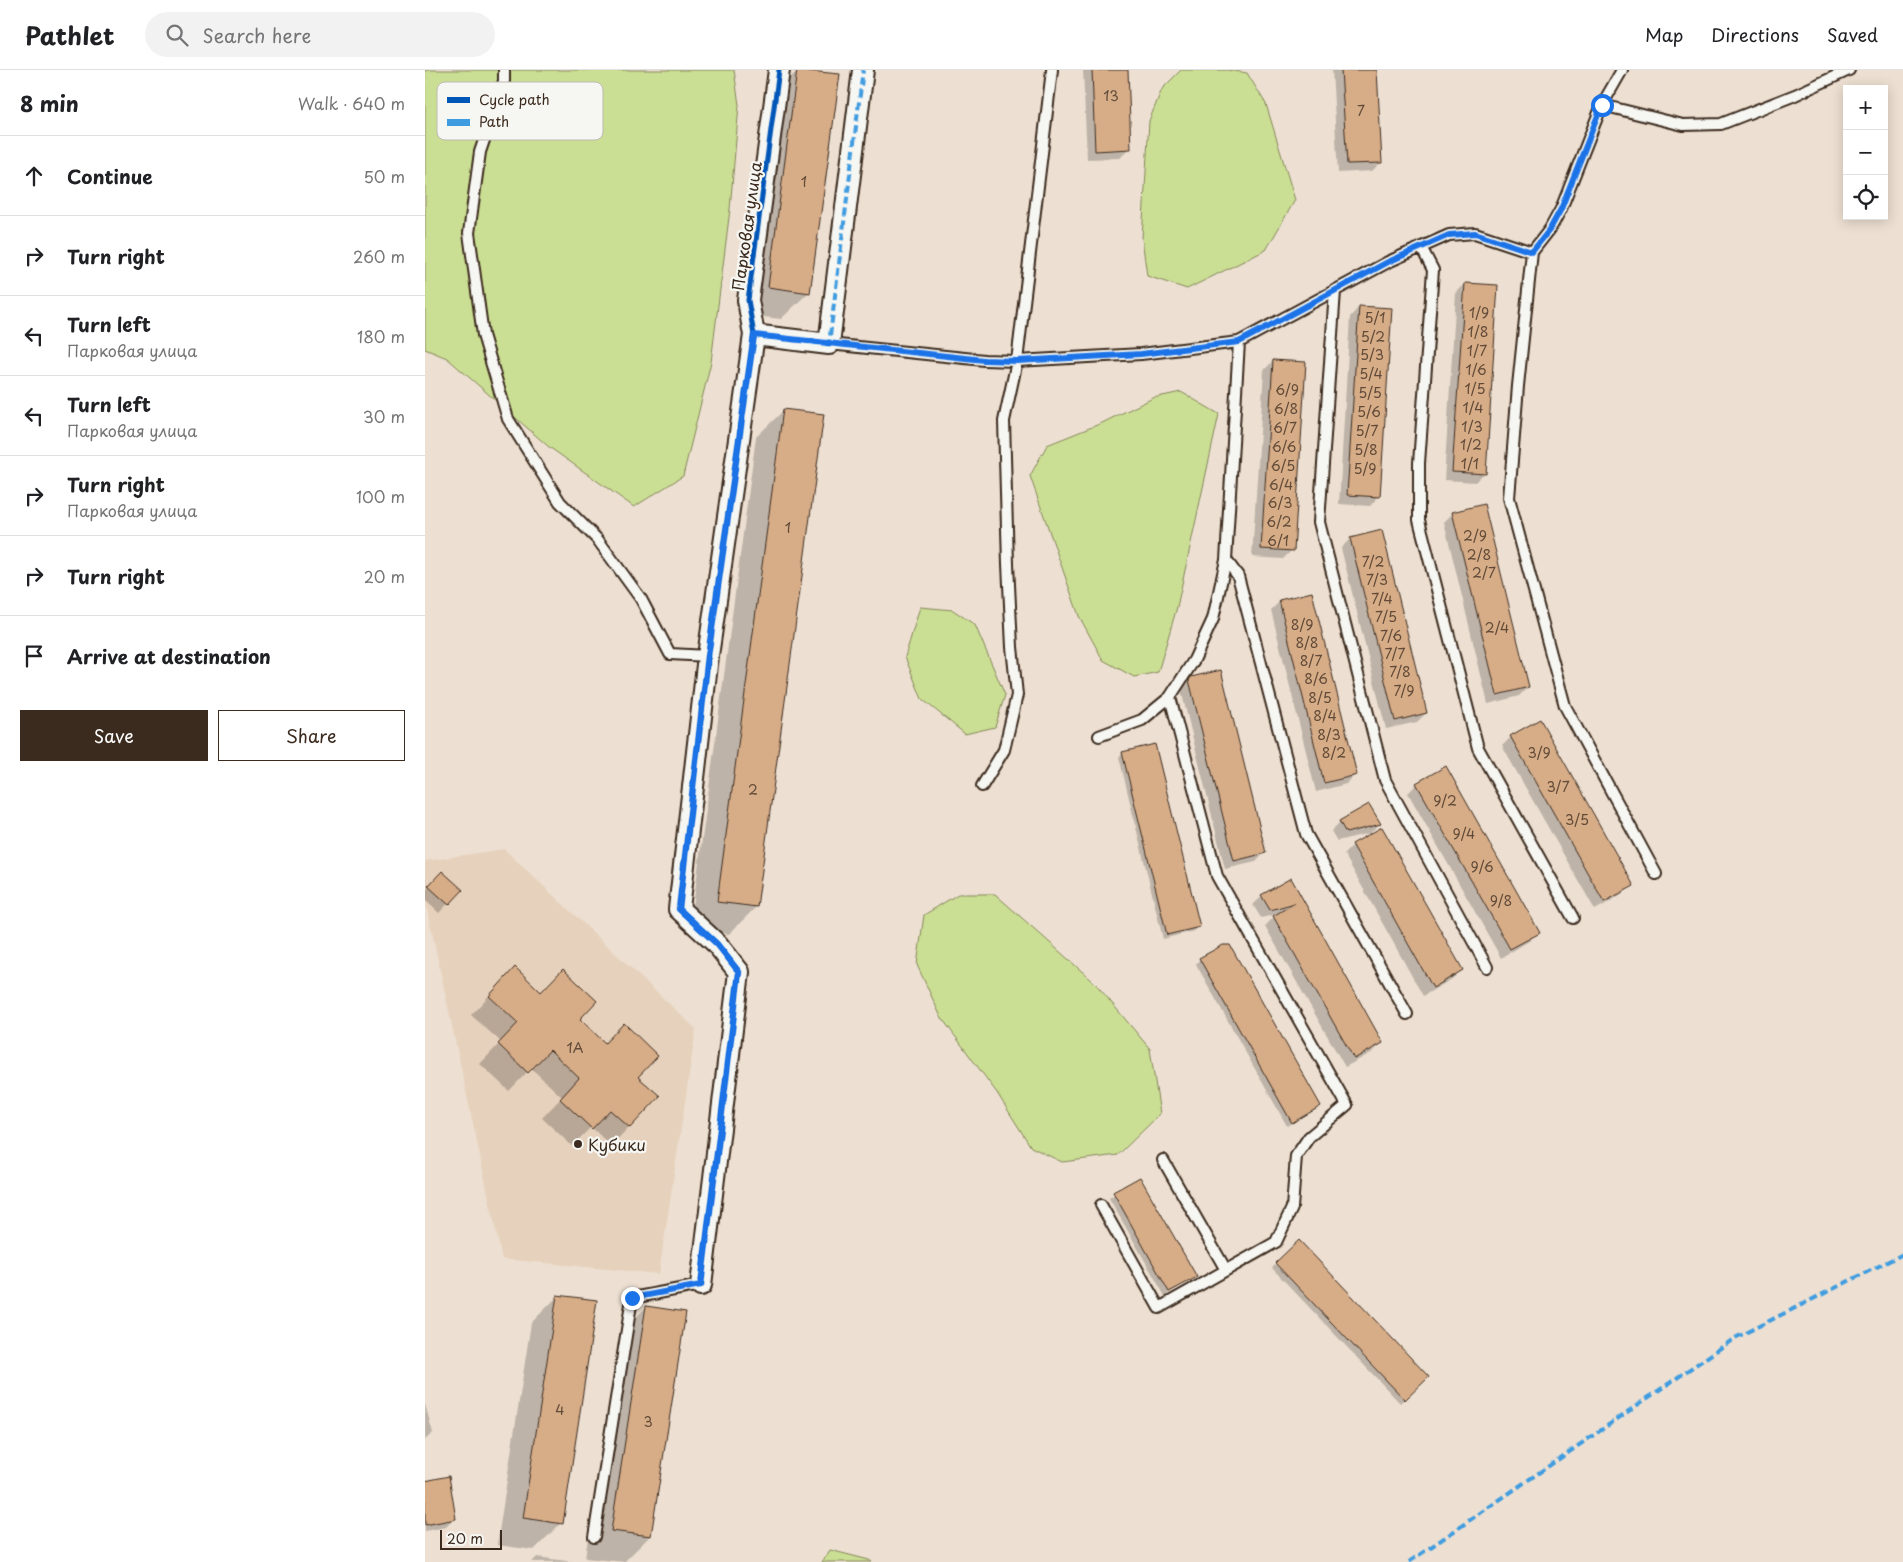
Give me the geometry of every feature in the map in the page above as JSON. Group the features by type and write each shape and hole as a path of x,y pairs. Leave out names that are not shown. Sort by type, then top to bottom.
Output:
{"street":[{"name":"Парковая улица","path":"701,1285 739,972 717,944 679,909 708,656 754,335 748,300 779,70"},
{"path":"754,335 829,344 863,70"}],"lane":[{"path":"982,786 1004,750 1017,695 1008,564 1004,421 1017,361 1052,70"},
{"path":"1621,70 1602,105 1561,209 1550,229 1532,252 1517,386 1509,498 1565,706 1656,874"},
{"path":"1602,105 1683,125 1721,124 1795,95 1849,70"},
{"path":"484,140 480,152 469,233 483,335 508,419 560,502 598,540 641,599 669,654 708,656"},
{"path":"829,344 984,360 1017,361 1141,354 1239,342 1388,262 1449,235 1475,233 1532,252"},
{"path":"1421,248 1433,270 1419,463 1419,520 1478,748 1573,918"},
{"path":"1335,291 1319,522 1385,780 1487,967"},
{"path":"1099,736 1142,720 1170,697 1194,660 1213,618 1225,560 1239,342"},
{"path":"1225,560 1239,576 1307,834 1407,1014"},
{"path":"1101,1205 1159,1308 1276,1242 1292,1208 1296,1156 1309,1137 1347,1105 1217,876 1170,697"},
{"path":"1163,1160 1225,1270"},
{"path":"594,1537 632,1298 701,1285"}],"shaded area":[{"name":"Кубики","path":"504,849 696,1029 659,1274 502,1259 425,900 425,861"}],"green space":[{"path":"425,70 734,70 739,105 730,209 711,362 683,476 634,507 549,447 447,358 425,349"},
{"path":"1181,70 1227,70 1247,73 1266,104 1295,200 1266,250 1187,289 1147,276 1142,238 1149,121 1162,89"},
{"path":"1181,392 1219,414 1177,607 1158,672 1134,677 1103,660 1079,616 1030,476 1047,445 1102,423 1153,398"},
{"path":"920,607 953,610 975,625 1005,695 995,727 965,734 922,699 905,657"},
{"path":"958,894 995,894 1095,983 1150,1049 1160,1114 1118,1155 1062,1162 1031,1147 997,1093 941,1017 917,965 924,915"},
{"path":"830,1550 869,1560 872,1562 822,1562"}],"building":[{"path":"797,70 840,74 810,293 768,287"},
{"path":"1092,70 1128,70 1131,149 1095,151"},
{"path":"1341,70 1377,70 1382,163 1347,164"},
{"path":"1465,283 1498,285 1486,474 1452,472"},
{"path":"1359,306 1392,308 1380,497 1347,495"},
{"path":"1273,360 1306,362 1294,551 1261,549"},
{"path":"783,409 824,414 757,907 717,902"},
{"path":"1484,504 1529,687 1497,695 1452,512"},
{"path":"1382,530 1427,713 1395,721 1350,538"},
{"path":"1312,592 1357,775 1324,783 1279,600"},
{"path":"1221,670 1266,853 1234,861 1189,680 1191,677"},
{"path":"1540,719 1634,886 1604,902 1510,736"},
{"path":"1155,744 1200,927 1167,935 1122,752"},
{"path":"1446,766 1540,933 1510,949 1416,783"},
{"path":"1369,804 1381,824 1346,833 1339,821"},
{"path":"1382,827 1463,970 1433,988 1352,844"},
{"path":"442,871 463,890 449,905 428,886"},
{"path":"1291,878 1383,1043 1354,1059 1273,916 1295,903 1270,910 1261,895"},
{"path":"1223,945 1230,945 1321,1106 1292,1123 1199,958"},
{"path":"515,967 541,992 563,969 597,1001 580,1019 605,1043 624,1023 658,1056 638,1077 660,1096 630,1128 610,1110 592,1129 560,1099 579,1078 550,1050 528,1073 498,1044 518,1023 489,996"},
{"path":"1140,1177 1197,1277 1169,1292 1113,1192"},
{"path":"1299,1240 1429,1377 1405,1400 1275,1263"},
{"path":"557,1295 597,1300 563,1524 523,1518"},
{"path":"646,1306 686,1312 651,1536 611,1531"},
{"path":"449,1476 456,1519 425,1525 425,1481"}],"marked path":[{"path":"754,335 829,344 863,70"},
{"path":"1409,1562 1735,1338 1903,1254"}],"cycle path":[{"path":"701,1285 739,972 717,944 679,909 708,656 754,335 748,300 779,70"}],"place":[{"name":"Кубики","path":"578,1144"}],"route":[{"path":"632,1298 701,1285 739,972 717,944 679,909 708,656 754,335 984,360 1017,361 1141,354 1239,342 1388,262 1449,235 1475,233 1532,252 1550,229 1561,209 1602,105"}]}
